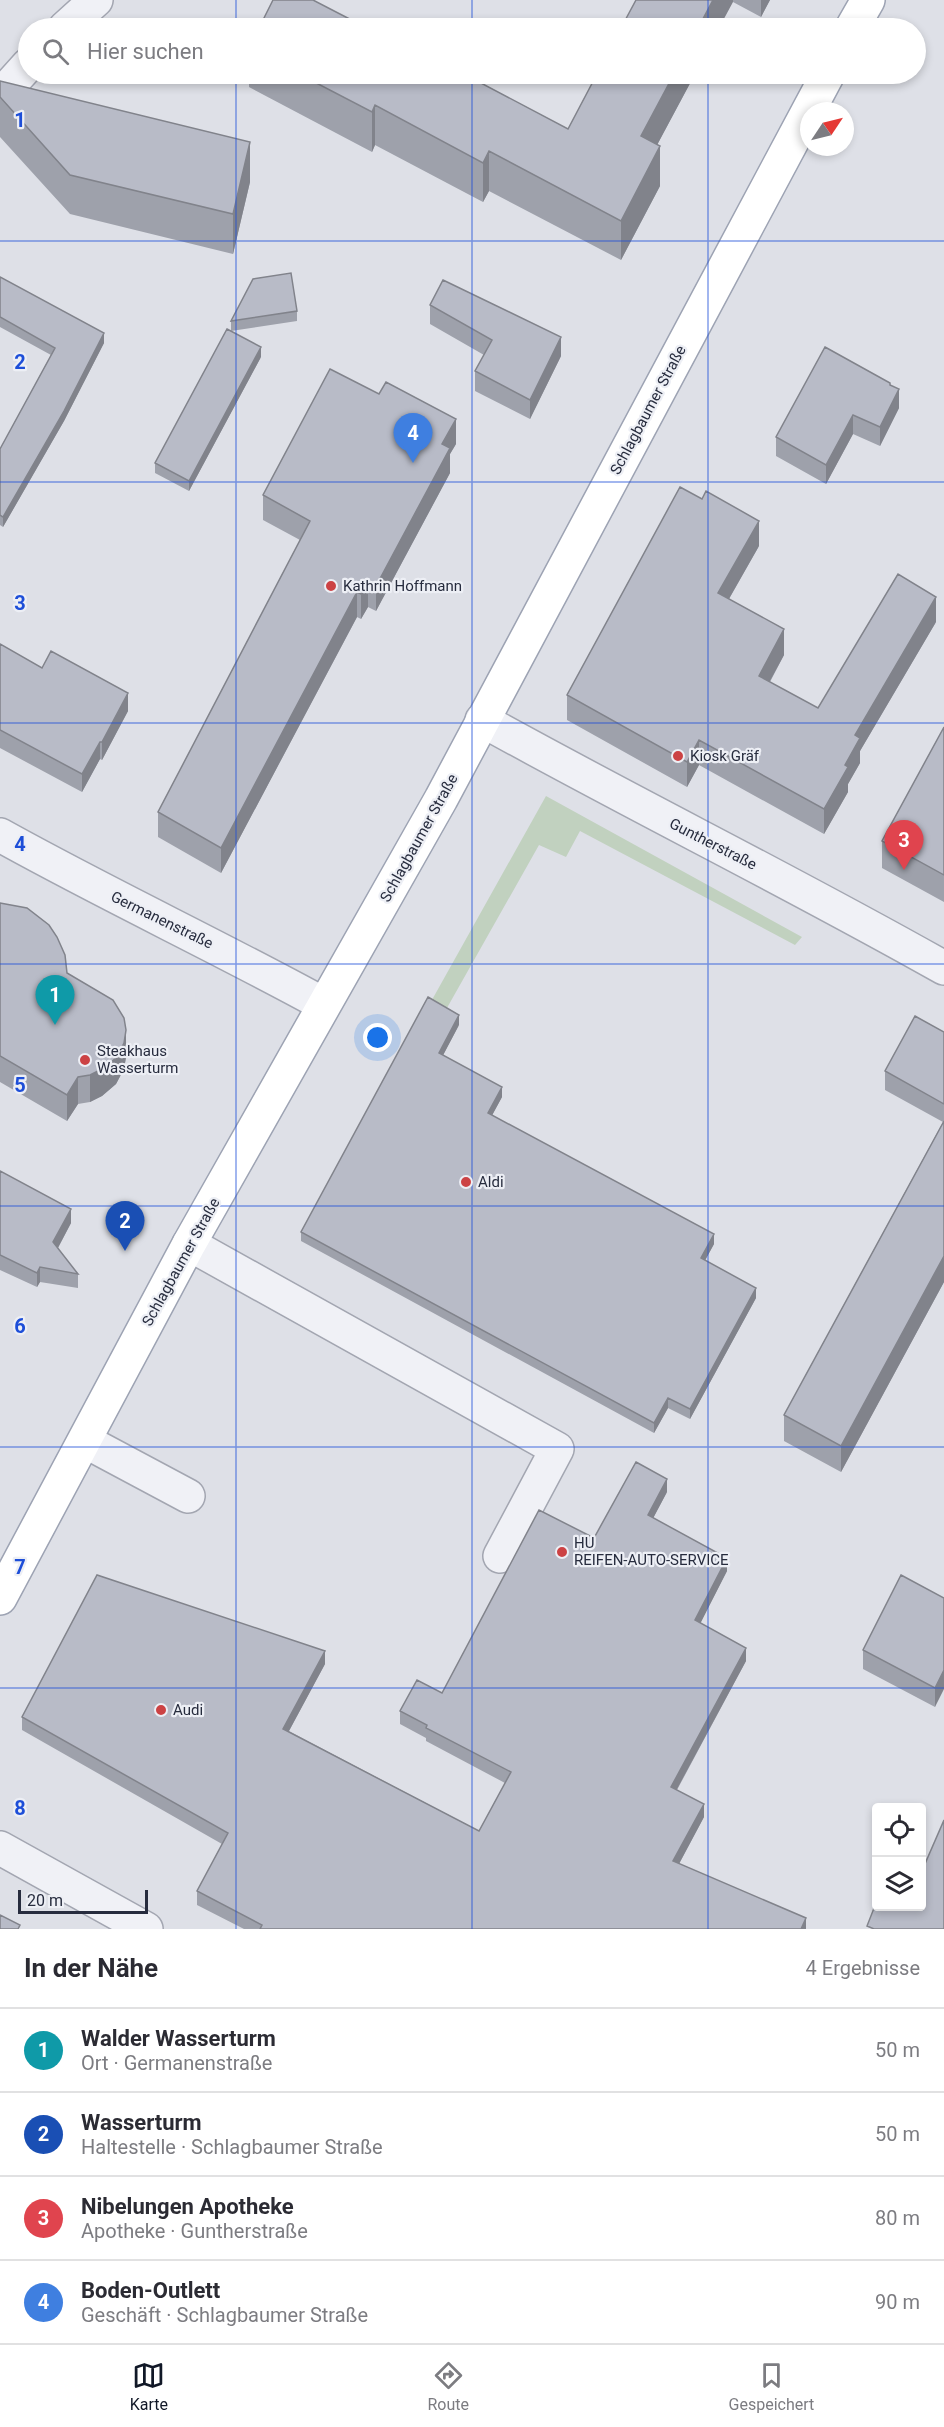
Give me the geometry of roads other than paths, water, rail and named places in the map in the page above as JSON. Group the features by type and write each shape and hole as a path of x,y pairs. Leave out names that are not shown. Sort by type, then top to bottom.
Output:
{"main road":[{"path":"858,18 868,0"},
{"name":"Schlagbaumer Straße","path":"0,1598 189,1244 323,1004 408,859 823,84"}],"street":[{"path":"76,18 96,0"},
{"path":"0,96 18,76"},
{"name":"Guntherstraße","path":"482,720 832,905 944,968"},
{"name":"Germanenstraße","path":"0,835 79,879 227,951 323,1004"},
{"path":"189,1244 557,1449 500,1556"},
{"path":"85,1441 188,1496"},
{"path":"0,1848 146,1929"}],"place":[{"name":"Boden-Outlett","path":"413,463"},
{"name":"Kathrin Hoffmann","path":"331,586"},
{"name":"Kiosk Gräf","path":"678,756"},
{"name":"Nibelungen Apotheke","path":"904,870"},
{"name":"Walder Wasserturm","path":"55,1025"},
{"name":"Steakhaus Wasserturm","path":"85,1060"},
{"name":"Aldi","path":"466,1182"},
{"name":"Wasserturm","path":"125,1251"},
{"name":"HU REIFEN-AUTO-SERVICE","path":"562,1552"},
{"name":"Audi","path":"161,1710"}]}
